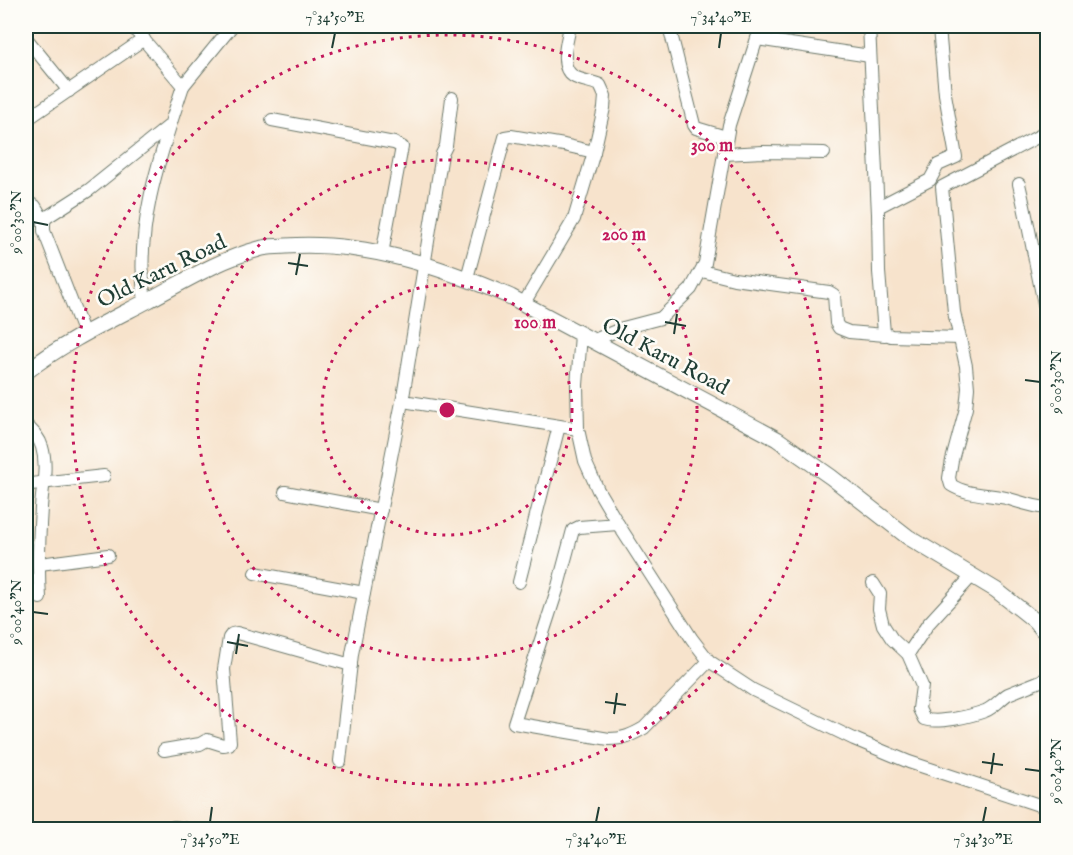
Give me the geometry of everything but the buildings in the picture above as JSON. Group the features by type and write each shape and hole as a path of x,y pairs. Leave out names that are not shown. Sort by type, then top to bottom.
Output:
{"main road":[{"name":"Old Karu Road","path":"28,364 234,257 261,248 306,244 346,247 382,254 467,278 524,303 777,440 831,477 908,537 1004,596 1034,620 1047,636"}],"street":[{"path":"132,26 183,86"},
{"path":"145,302 142,278 145,237 160,155 183,86 232,26"},
{"path":"524,303 574,219 594,152 605,96 600,85 569,73 565,60 570,26"},
{"path":"669,26 694,125 696,128 726,137"},
{"path":"760,26 726,137 702,271 691,289 661,318 586,338 577,385 578,429 585,461 598,490 618,524 692,639 709,661 753,690 854,739 909,762 1047,808"},
{"path":"869,26 879,272 885,335"},
{"path":"878,207 930,180 938,165 956,157 945,94 940,26"},
{"path":"26,38 69,91"},
{"path":"26,120 144,39"},
{"path":"757,39 870,56"},
{"path":"340,761 351,665 403,401 452,98"},
{"path":"272,120 394,143 402,147 382,254"},
{"path":"44,221 46,217 89,190 170,125"},
{"path":"1045,132 942,186 954,312 966,366 967,399 952,460 949,478 951,485 959,490 1047,508"},
{"path":"467,278 505,137 511,136 594,152"},
{"path":"724,154 824,153"},
{"path":"1019,184 1047,321"},
{"path":"26,202 35,206 44,221 44,231 84,334"},
{"path":"702,271 734,279 830,292 834,295 836,323 839,328 849,332 960,338"},
{"path":"403,401 578,429"},
{"path":"26,425 39,438 43,449 45,470 39,598"},
{"path":"519,582 559,426"},
{"path":"26,487 104,476"},
{"path":"285,492 381,510"},
{"path":"618,524 579,527 573,530 557,590 514,723 609,739 620,739 633,735 644,728 709,661"},
{"path":"26,581 39,569 108,555"},
{"path":"255,573 364,593"},
{"path":"908,654 928,624 972,576"},
{"path":"873,583 880,594 879,609 883,625 892,639 908,654 922,686 920,713 924,719 932,722 985,711 999,702 1002,697 1047,678"},
{"path":"164,750 200,744 207,740 223,745 229,744 224,669 229,638 232,634 237,633 351,665"},
{"path":"172,830 174,827 191,830"}]}
